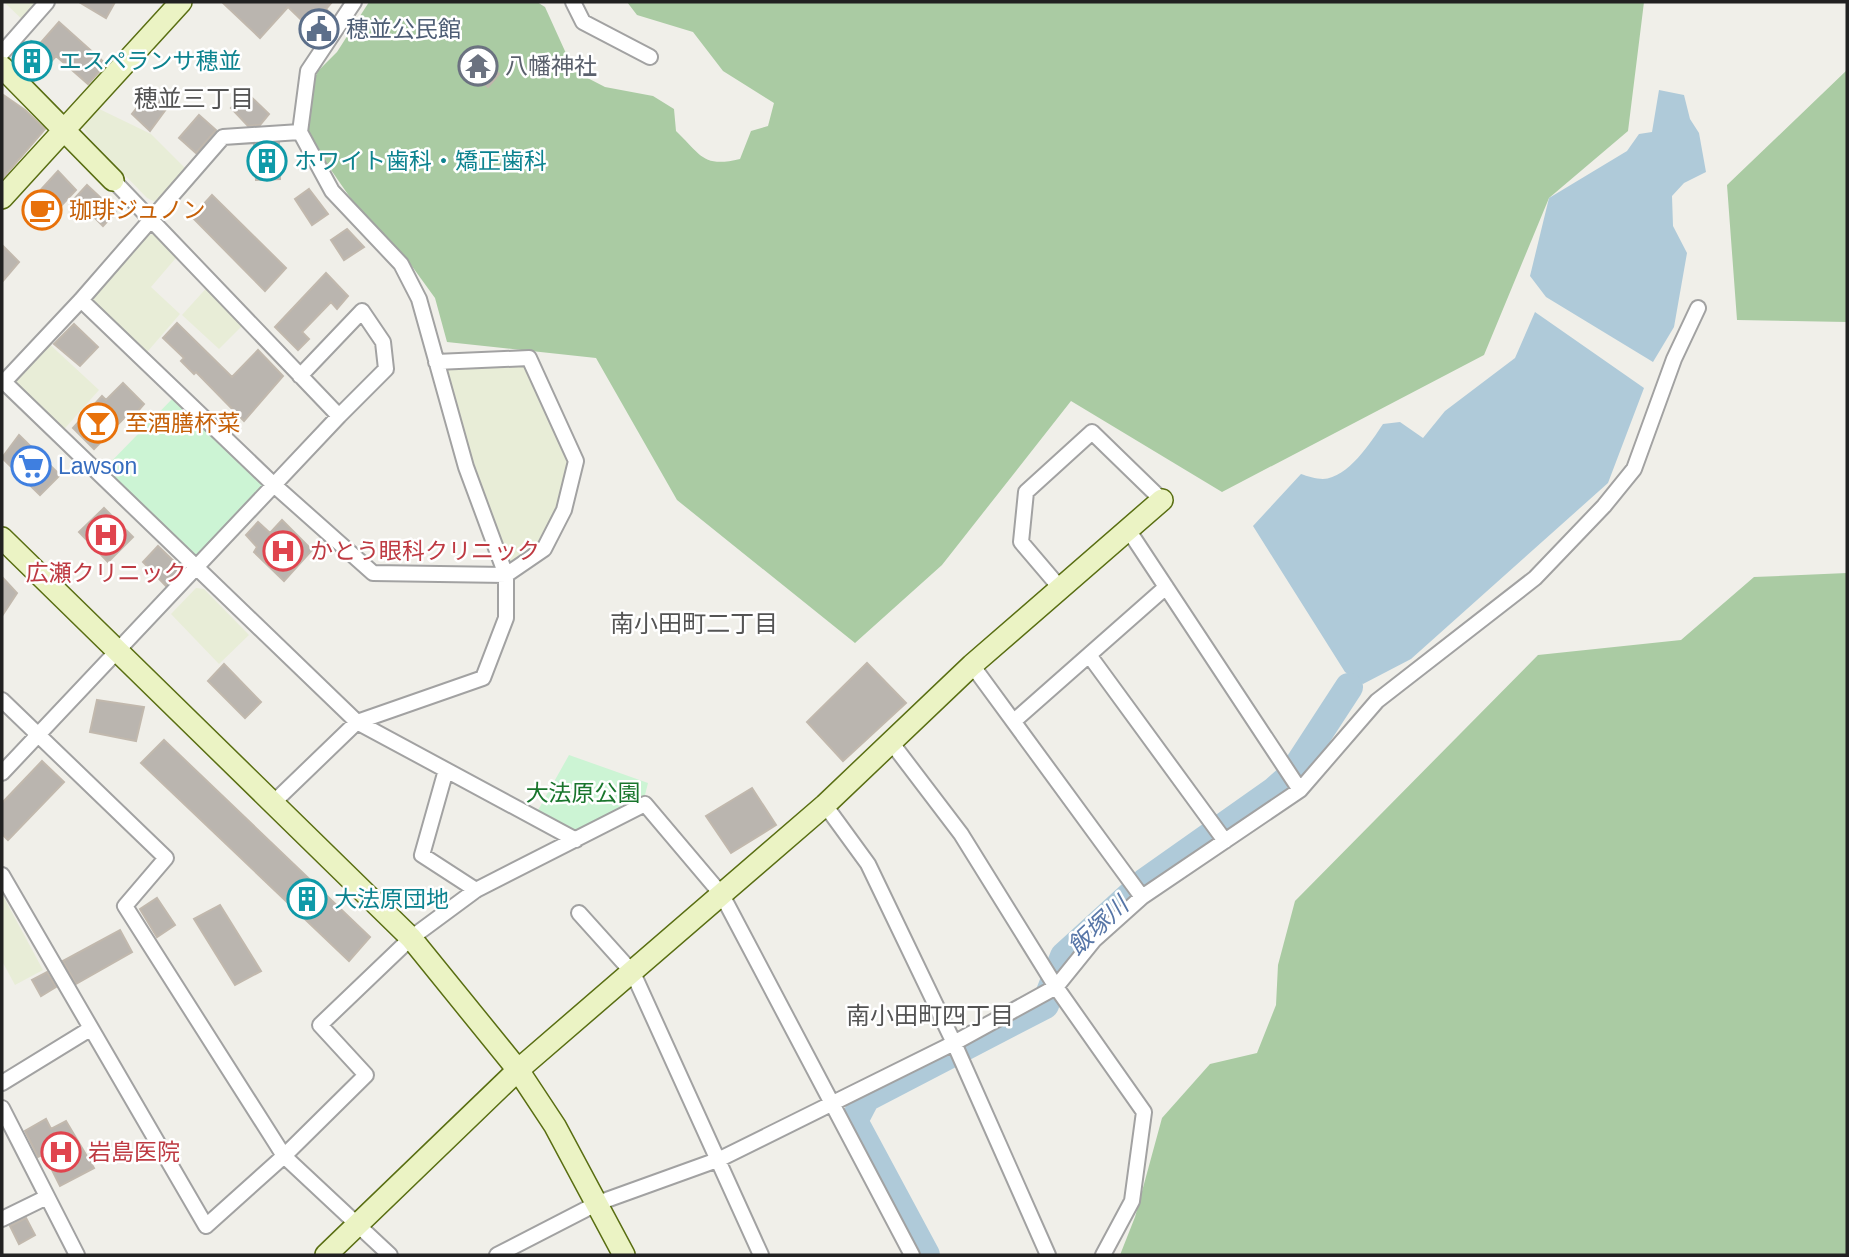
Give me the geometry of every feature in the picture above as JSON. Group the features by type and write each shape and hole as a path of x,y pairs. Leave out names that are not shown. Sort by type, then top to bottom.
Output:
{"street":[{"path":"2,52 47,2"},
{"path":"2,198 181,2"},
{"path":"273,803 357,722 483,678 506,618 506,575 467,467 419,299 401,264 332,191 300,132 308,71 354,2"},
{"path":"573,2 583,22 650,57"},
{"path":"2,67 339,416"},
{"path":"300,132 223,137 81,300 3,383 357,722 576,840"},
{"path":"81,300 274,485 373,573 506,575 544,549 564,510 576,461 529,358 436,362"},
{"path":"497,1255 598,1203 720,1159 954,1043 1056,987 1094,940 1142,897 1300,790 1377,701 1535,578 1604,506 1634,470 1674,359 1698,308"},
{"path":"2,773 386,369 383,342 362,311 300,376"},
{"path":"326,1255 518,1070 825,805 972,665 1129,531 1162,500 1092,432 1026,492 1021,542 1061,589"},
{"path":"1129,531 1300,790"},
{"path":"2,538 411,938 518,1070 598,1203 624,1255"},
{"path":"1014,721 1166,587"},
{"path":"1089,655 1225,841"},
{"path":"972,665 1142,897"},
{"path":"2,700 166,858 125,906 284,1156 360,1224 390,1255"},
{"path":"891,742 961,834 1056,987 1143,1112 1132,1201 1103,1255"},
{"path":"446,770 422,855 476,890"},
{"path":"2,875 206,1226 284,1156 366,1075 320,1025 411,938 476,890 645,804 722,895 912,1255"},
{"path":"825,805 868,864 954,1043 1048,1255"},
{"path":"579,913 633,973 720,1159 761,1255"},
{"path":"2,1083 90,1028"},
{"path":"2,1108 77,1255"},
{"path":"2,1219 47,1197"}],"green space":[{"path":"4,2 45,2 27,24"},
{"path":"369,2 537,2 545,7 574,71 605,87 653,96 674,109 676,131 697,153 718,162 740,159 751,131 768,126 774,103 723,71 693,32 637,15 627,2 1644,2 1628,131 1549,198 1484,355 1222,492 1071,401 942,565 855,643 677,500 596,358 447,342 435,298 406,258 365,219 304,131 306,96 318,71 337,52"},
{"path":"1847,70 1847,322 1737,320 1727,185"},
{"path":"89,104 151,134 191,174 164,206 147,198 92,141 76,118"},
{"path":"161,231 181,252 151,287 180,314 142,358 92,310 94,294 144,237"},
{"path":"211,283 247,321 219,349 182,315"},
{"path":"44,339 99,390 59,435 4,382"},
{"path":"527,364 569,460 559,508 541,547 508,570 470,462 441,365"},
{"path":"174,397 267,484 194,559 103,470"},
{"path":"1847,573 1847,1255 1120,1255 1135,1217 1162,1118 1210,1064 1257,1053 1276,1005 1278,965 1295,901 1538,655 1681,640 1754,577"},
{"path":"196,588 204,589 249,635 219,664 171,614"},
{"name":"大法原公園","path":"569,755 648,783 645,795 578,833 537,812"},
{"path":"2,894 43,970 15,985 2,961"}],"water":[{"path":"1659,90 1684,95 1690,119 1699,133 1706,172 1684,183 1672,196 1673,226 1687,253 1674,327 1653,362 1546,297 1530,276 1549,198 1627,151 1639,134 1652,132"},
{"path":"1535,312 1644,388 1608,483 1411,659 1363,684 1345,672 1253,526 1301,474 1323,479 1341,473 1350,466 1383,424 1400,422 1423,438 1445,411 1515,358"}],"building":[{"path":"79,2 115,2 106,18"},
{"path":"222,2 332,2 326,9 333,16 319,37 288,7 260,38"},
{"path":"59,22 106,64 88,84 56,56 34,81 14,60 31,41 37,47"},
{"name":"八幡神社","path":"482,48 491,57 487,62 499,74 488,87 476,75 472,79 462,70"},
{"path":"152,89 169,105 150,131 132,114"},
{"path":"246,92 269,114 260,125 248,126 231,108"},
{"path":"2,94 25,110 45,129 2,179"},
{"path":"199,115 216,130 196,153 179,138"},
{"name":"ホワイト歯科・矯正歯科","path":"279,143 280,179 256,180 254,145"},
{"path":"58,171 76,190 43,225 25,207"},
{"path":"87,185 116,212 103,226 75,198"},
{"path":"309,189 328,214 312,225 295,199"},
{"path":"212,195 286,268 265,291 192,217"},
{"path":"347,229 364,247 344,260 331,240"},
{"path":"2,245 19,262 2,282"},
{"path":"326,273 348,296 337,309 331,302 302,332 309,339 298,350 275,327"},
{"path":"177,323 232,377 258,350 283,376 244,421 196,372 194,374 181,361 184,358 163,338"},
{"path":"74,324 98,347 80,366 54,344"},
{"name":"至酒膳杯菜","path":"123,383 144,404 131,419 127,415 94,449 73,428 102,396 106,400"},
{"name":"Lawson","path":"19,435 60,475 40,495 2,458"},
{"name":"広瀬クリニック","path":"104,508 133,537 108,562 79,532"},
{"name":"かとう眼科クリニック","path":"282,520 312,550 284,581 254,552 257,547 246,535 258,522 270,533"},
{"path":"158,546 182,569 166,586 143,562"},
{"path":"2,577 17,593 2,616"},
{"path":"867,663 906,703 843,761 807,722"},
{"path":"224,664 261,702 245,718 208,681"},
{"path":"97,700 144,707 136,741 90,732"},
{"path":"164,740 370,937 349,961 141,763"},
{"path":"42,761 64,782 8,840 2,834 2,803"},
{"path":"752,788 776,825 731,853 706,816"},
{"path":"157,898 175,925 157,937 140,909"},
{"path":"220,905 261,971 235,985 194,919"},
{"path":"120,930 132,952 76,984 63,961"},
{"path":"47,972 56,987 41,996 32,980"},
{"name":"岩島医院","path":"46,1119 51,1129 66,1121 94,1168 60,1186 44,1154 38,1157 25,1131"},
{"path":"26,1218 35,1235 19,1244 10,1226"}],"waterway":[{"name":"飯塚川","path":"926,1255 854,1121 866,1098 1045,1005 1064,956 1145,882 1274,791 1291,776 1349,687"}],"place":[{"name":"穂並公民館","path":"319,29"},
{"name":"エスペランサ穂並","path":"32,61"},
{"name":"八幡神社","path":"478,66"},
{"name":"ホワイト歯科・矯正歯科","path":"267,161"},
{"name":"珈琲ジュノン","path":"42,210"},
{"name":"至酒膳杯菜","path":"98,423"},
{"name":"Lawson","path":"31,466"},
{"name":"広瀬クリニック","path":"106,535"},
{"name":"かとう眼科クリニック","path":"283,551"},
{"name":"大法原団地","path":"307,899"},
{"name":"岩島医院","path":"61,1152"}],"district":[{"name":"穂並三丁目","path":"194,99"},
{"name":"南小田町二丁目","path":"694,624"},
{"name":"南小田町四丁目","path":"930,1016"}]}
